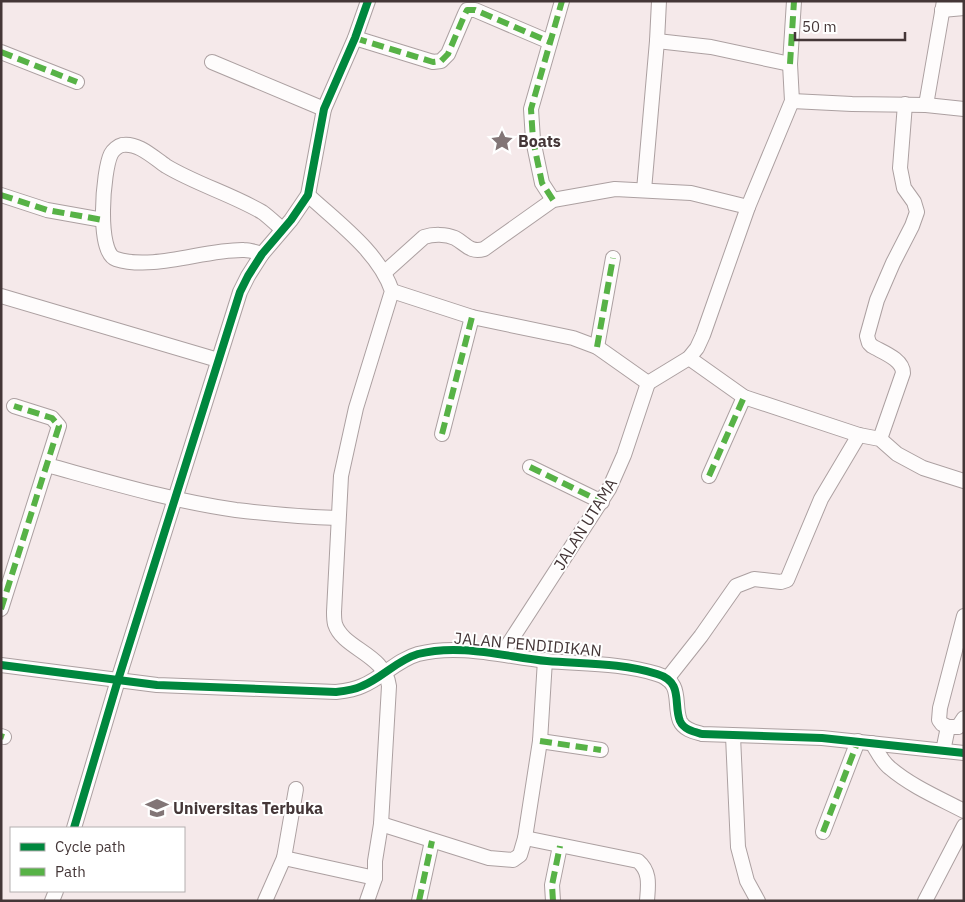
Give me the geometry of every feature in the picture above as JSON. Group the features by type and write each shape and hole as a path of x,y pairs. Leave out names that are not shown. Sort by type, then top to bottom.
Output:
{"street":[{"path":"74,827 118,680 240,292 262,254 291,220 308,195 324,109 355,38 368,1"},
{"path":"554,200 542,184 533,140 531,109 562,1"},
{"path":"644,190 657,41 658,1"},
{"path":"392,291 472,317 572,338 597,347 648,383 689,358 697,348 703,335 748,207 792,101 790,64 794,1"},
{"path":"926,105 943,5 964,8"},
{"path":"355,38 433,62 441,61 448,54 465,14 468,10 475,10 550,42"},
{"path":"657,41 710,47 790,64"},
{"path":"1,52 77,82"},
{"path":"212,62 324,109"},
{"path":"792,101 906,104 964,109"},
{"path":"880,439 903,373 903,368 896,360 868,343 867,336 877,300 916,217 916,208 904,188 900,168 906,104"},
{"path":"262,254 245,250 137,262 116,259 110,256 106,250 103,220 104,191 109,159 114,150 123,145 140,148 167,166 246,203 264,214 282,229"},
{"path":"385,272 424,237 431,235 455,238 474,250 484,249 554,200 615,189 691,194 748,207"},
{"path":"1,195 47,210 103,220"},
{"path":"308,195 364,248 385,272 392,291 356,408 342,476 338,518 335,624 340,633 373,659 384,671 388,679 389,700 381,824 375,861 375,878 367,901"},
{"path":"597,347 613,258"},
{"path":"1,296 218,360"},
{"path":"442,434 472,317"},
{"path":"689,358 744,397 859,436 880,439 897,454 923,468 964,482"},
{"name":"JALAN UTAMA","path":"502,654 602,502 624,456 648,383"},
{"path":"709,476 744,397"},
{"path":"1,609 6,573 58,430 58,423 46,416 14,406"},
{"path":"859,436 821,499 788,580 781,582 754,579 736,586 701,636 667,679 674,687 677,695 680,721 689,730 702,734 822,738 964,753"},
{"path":"47,464 176,498 235,510 338,518"},
{"path":"530,467 602,502"},
{"path":"964,616 940,708 939,720 948,727 958,727 964,718"},
{"name":"JALAN PENDIDIKAN","path":"1,665 118,680 192,687 336,692 352,690 364,685 384,671 411,657 434,651 502,654 637,668 659,674 667,679"},
{"path":"381,824 489,858 509,860 517,858 520,855 525,838 540,741 546,660"},
{"path":"943,751 948,727"},
{"path":"733,736 738,847 746,881 758,901"},
{"path":"540,741 601,750"},
{"path":"865,742 889,768 926,791 964,811"},
{"path":"823,832 865,742"},
{"path":"264,901 284,858 296,789"},
{"path":"925,901 964,826"},
{"path":"525,838 638,861 645,868 648,879 647,901"},
{"path":"419,901 432,841"},
{"path":"553,901 552,884 560,846"},
{"path":"284,858 375,878"}],"marked path":[{"path":"553,200 542,183 533,140 531,109 562,1"},
{"path":"790,64 794,1"},
{"path":"355,38 433,62 441,61 448,54 467,10 475,10 550,42"},
{"path":"1,52 77,82"},
{"path":"1,195 47,210 103,220"},
{"path":"597,347 613,258"},
{"path":"442,434 472,317"},
{"path":"709,476 744,397"},
{"path":"1,609 59,426 52,418 14,406"},
{"path":"530,467 602,502"},
{"path":"540,741 601,750"},
{"path":"823,832 858,741"},
{"path":"419,901 432,841"},
{"path":"553,901 552,885 560,846"}],"cycle path":[{"path":"74,827 118,680 240,292 262,254 291,220 308,195 324,109 355,38 368,1"},
{"path":"1,665 157,685 336,692 353,689 369,683 403,660 418,654 434,651 466,650 547,661 603,664 644,670 657,674 671,682 676,694 680,721 684,727 702,734 822,738 964,753"}],"place":[{"name":"Boats","path":"502,141"},
{"name":"Universitas Terbuka","path":"157,808"}]}
